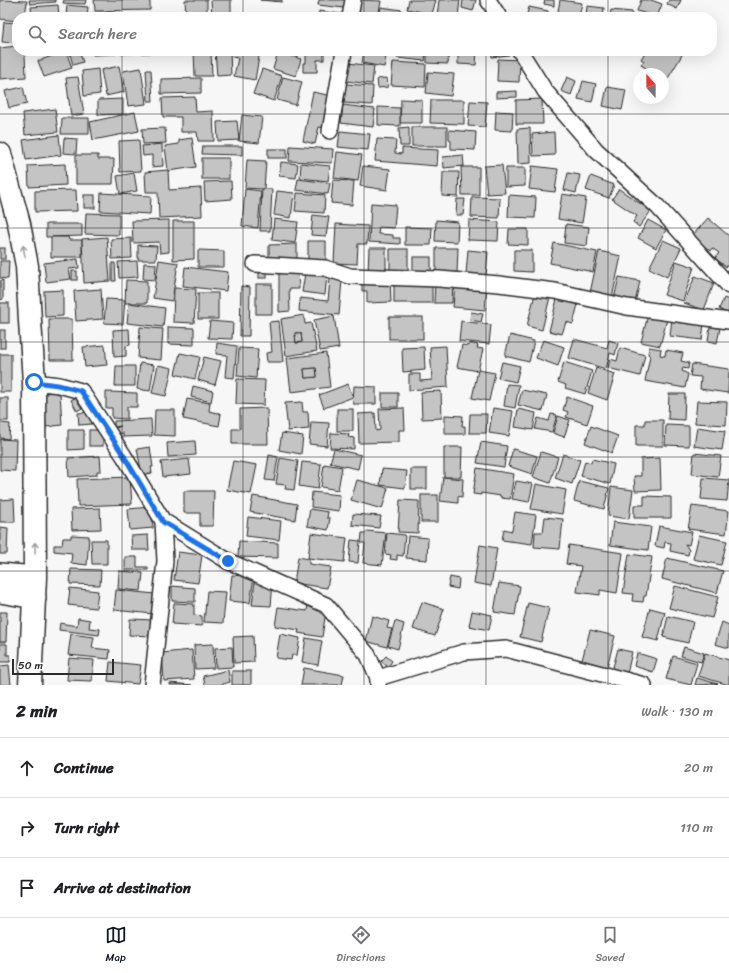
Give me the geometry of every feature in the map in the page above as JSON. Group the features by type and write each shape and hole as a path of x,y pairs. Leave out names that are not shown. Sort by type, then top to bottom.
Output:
{"main road":[{"path":"0,154 19,224 27,266 34,382 19,585 30,685"},
{"path":"0,206 13,266 20,383 19,685"}],"street":[{"path":"351,12 353,0"},
{"path":"488,0 496,12"},
{"path":"330,131 343,56"},
{"path":"523,56 546,91 596,150 658,206 729,286"},
{"path":"255,264 325,268 350,276 439,279 499,284 555,291 634,309 729,321"},
{"path":"34,382 58,385 81,391 124,456 163,522 165,561 152,685"},
{"path":"163,522 228,561 326,605 368,655 378,681 464,652 506,649 644,685"}],"building":[{"path":"0,0 27,1 26,12 12,12 12,20 0,19"},
{"path":"29,0 55,0 56,2 30,4"},
{"path":"64,0 86,0 85,4 63,3"},
{"path":"94,0 150,0 150,10 95,11"},
{"path":"185,0 207,0 207,12 186,12"},
{"path":"211,0 231,0 231,12 212,12"},
{"path":"260,0 282,0 282,2"},
{"path":"319,0 345,0 344,8 318,5"},
{"path":"357,0 381,1 379,12 355,12"},
{"path":"409,0 436,0 433,12 422,12 407,9"},
{"path":"439,0 460,0 459,12 438,12"},
{"path":"463,0 476,0 473,11 462,8"},
{"path":"545,0 554,0 554,6 544,4"},
{"path":"560,0 582,3 580,12 558,12"},
{"path":"641,0 651,0 662,4 659,12 637,11"},
{"path":"669,0 681,0 677,9 667,4"},
{"path":"58,5 59,12 32,12 31,7"},
{"path":"67,5 88,7 88,12 66,12"},
{"path":"587,6 604,8 604,12 586,12"},
{"path":"381,7 402,10 402,12 380,12"},
{"path":"529,7 548,11 548,12 528,12"},
{"path":"611,10 632,12 611,12"},
{"path":"4,22 12,23 12,43 2,42"},
{"path":"12,47 12,56 25,56 26,77 0,79 0,48"},
{"path":"52,56 68,56 72,68 44,77 38,61"},
{"path":"71,56 81,56 83,62 73,65"},
{"path":"194,56 211,56 212,76 195,76"},
{"path":"215,56 230,56 231,75 217,76"},
{"path":"259,56 255,80 234,76 238,58 232,57"},
{"path":"277,56 291,56 301,59 296,76 273,69"},
{"path":"306,56 324,56 324,60 317,60 317,72 303,72 303,63 306,63"},
{"path":"363,56 386,56 384,67 362,63"},
{"path":"397,56 426,56 425,61 397,58"},
{"path":"427,56 449,56 448,64 427,63"},
{"path":"458,56 477,56 476,65 458,64"},
{"path":"643,56 681,56 669,77 669,68 646,68 641,65 644,61 641,59"},
{"path":"498,59 520,60 519,82 497,81"},
{"path":"393,62 426,64 425,87 391,85"},
{"path":"348,63 374,66 372,84 346,81"},
{"path":"119,66 124,92 106,96 101,70"},
{"path":"141,68 146,104 128,106 123,71"},
{"path":"98,69 100,94 84,96 82,71"},
{"path":"262,69 282,76 274,101 253,94"},
{"path":"146,70 151,70 153,101 148,101"},
{"path":"428,72 454,74 451,96 426,93"},
{"path":"78,77 84,114 71,116 66,78"},
{"path":"283,77 302,82 296,105 277,100"},
{"path":"567,77 576,81 571,95 561,91"},
{"path":"201,78 201,93 161,94 161,79"},
{"path":"387,78 388,87 378,88 377,79"},
{"path":"583,81 596,84 592,102 578,99"},
{"path":"346,84 373,86 372,105 344,103"},
{"path":"23,87 27,104 9,108 5,91"},
{"path":"607,87 626,90 622,110 603,106"},
{"path":"517,91 517,97 496,98 496,92"},
{"path":"313,92 332,96 326,128 319,127 315,144 303,141"},
{"path":"195,97 196,112 213,111 214,141 198,141 197,132 181,132 181,117 163,117 162,98"},
{"path":"123,99 123,114 98,115 98,100"},
{"path":"401,99 422,100 422,123 400,123"},
{"path":"542,99 543,124 516,124 516,100"},
{"path":"431,100 464,100 464,124 430,123"},
{"path":"470,101 487,102 485,127 468,126"},
{"path":"343,105 375,109 373,127 341,123"},
{"path":"378,107 400,108 400,126 378,125"},
{"path":"55,109 58,132 25,135 23,113"},
{"path":"496,111 513,112 512,131 495,130"},
{"path":"135,112 139,131 93,140 90,122"},
{"path":"242,115 262,117 259,143 239,141"},
{"path":"62,118 89,118 89,134 61,134"},
{"path":"237,121 239,140 218,141 217,122"},
{"path":"409,127 409,146 400,146 399,128"},
{"path":"412,127 447,127 447,146 412,146"},
{"path":"165,128 166,143 143,144 142,129"},
{"path":"530,128 531,163 518,164 517,129"},
{"path":"449,130 476,132 475,150 451,149"},
{"path":"340,131 370,134 368,150 338,147"},
{"path":"554,132 555,155 533,156 532,134"},
{"path":"59,135 61,155 26,160 23,140"},
{"path":"64,138 77,139 76,154 63,153"},
{"path":"192,138 196,167 168,171 165,146 179,144 179,140"},
{"path":"377,139 396,140 395,153 402,154 402,148 438,150 437,166 375,161"},
{"path":"139,140 141,171 120,172 119,141"},
{"path":"162,144 163,166 152,167 152,155 143,156 142,146"},
{"path":"203,146 242,146 242,155 202,154"},
{"path":"290,146 333,149 332,163 289,161"},
{"path":"268,149 287,149 287,158 268,158"},
{"path":"337,152 362,155 358,181 334,178"},
{"path":"76,155 98,155 98,159 114,159 113,184 76,184"},
{"path":"463,155 464,166 444,168 443,157"},
{"path":"202,158 229,158 229,179 202,179"},
{"path":"247,160 266,161 264,189 245,188"},
{"path":"281,162 298,164 296,178 279,176"},
{"path":"301,163 330,166 328,181 300,178"},
{"path":"65,164 66,185 29,187 28,166"},
{"path":"502,165 505,193 487,194 484,166"},
{"path":"363,166 390,169 387,190 360,186"},
{"path":"532,166 558,169 555,192 529,189"},
{"path":"461,167 479,167 479,195 462,195"},
{"path":"506,168 525,168 525,186 506,187"},
{"path":"168,170 169,190 201,188 202,216 159,218 158,192 146,192 145,172"},
{"path":"443,172 459,172 458,197 442,196"},
{"path":"134,173 137,191 120,194 117,176"},
{"path":"568,173 580,175 576,193 564,190"},
{"path":"591,176 614,185 609,198 586,190"},
{"path":"298,179 330,183 328,194 296,190"},
{"path":"333,180 354,181 352,205 331,203"},
{"path":"231,181 232,199 205,201 204,182"},
{"path":"245,189 261,191 258,228 242,226"},
{"path":"262,189 272,189 270,231 260,231"},
{"path":"619,189 651,211 639,227 633,222 637,216 612,199"},
{"path":"76,190 77,211 35,212 35,191"},
{"path":"277,191 294,193 291,218 274,215"},
{"path":"101,193 151,196 150,214 100,211"},
{"path":"297,193 325,195 324,213 295,211"},
{"path":"562,194 586,198 582,223 558,219"},
{"path":"84,195 95,195 95,208 84,208"},
{"path":"509,195 536,197 535,218 508,217"},
{"path":"472,197 500,198 499,218 471,217"},
{"path":"457,199 465,199 463,215 456,215"},
{"path":"371,203 396,205 394,228 379,227 378,234 393,235 393,238 400,238 400,244 369,242"},
{"path":"86,213 119,214 119,235 85,234"},
{"path":"313,215 329,217 326,236 311,235"},
{"path":"708,218 729,236 729,263 726,267 715,258 719,253 712,248 710,251 692,236"},
{"path":"274,219 298,222 295,243 272,240"},
{"path":"169,220 169,252 160,253 159,242 133,243 132,221"},
{"path":"436,220 458,222 457,242 435,241"},
{"path":"469,220 499,222 498,241 468,240"},
{"path":"648,220 666,230 656,248 638,238"},
{"path":"173,221 194,221 194,259 173,260"},
{"path":"46,224 82,224 82,236 46,237"},
{"path":"336,224 368,226 367,244 358,244 357,264 334,263"},
{"path":"566,224 589,227 587,246 564,243"},
{"path":"405,227 432,228 431,245 405,245"},
{"path":"509,229 528,229 528,245 508,244"},
{"path":"51,237 68,237 69,240 82,240 82,257 51,257"},
{"path":"107,237 110,281 84,283 82,239"},
{"path":"131,238 132,258 112,259 111,239"},
{"path":"663,240 681,248 667,277 649,268"},
{"path":"308,241 326,241 326,261 308,262"},
{"path":"554,243 597,252 593,272 550,263"},
{"path":"297,244 297,261 269,261 269,245"},
{"path":"138,245 157,246 156,260 138,260"},
{"path":"0,248 5,248 5,259 0,259"},
{"path":"369,248 386,248 386,273 368,273"},
{"path":"436,248 458,248 457,273 436,273"},
{"path":"390,249 408,249 408,275 390,275"},
{"path":"198,250 224,251 224,267 198,267"},
{"path":"468,250 488,252 486,276 466,274"},
{"path":"514,250 532,250 532,272 514,271"},
{"path":"599,251 621,256 612,298 590,293"},
{"path":"413,257 431,257 431,275 413,275"},
{"path":"78,259 79,268 69,269 71,279 46,282 44,263"},
{"path":"159,260 178,263 172,301 153,298"},
{"path":"0,261 9,261 8,279 0,278"},
{"path":"137,261 138,277 119,278 118,262"},
{"path":"676,261 694,267 683,301 664,295"},
{"path":"112,263 115,263 116,281 112,281"},
{"path":"144,263 156,264 155,280 143,279"},
{"path":"185,267 228,272 226,291 183,286"},
{"path":"279,269 298,269 299,289 289,289 290,311 279,312"},
{"path":"259,270 267,270 267,278 259,278"},
{"path":"72,271 77,271 77,280 72,280"},
{"path":"305,273 327,275 325,295 302,292"},
{"path":"695,276 714,283 704,310 684,303"},
{"path":"619,277 640,281 635,303 614,299"},
{"path":"330,279 342,280 339,315 299,311 300,298 328,301"},
{"path":"3,280 3,299 0,300 0,281"},
{"path":"126,280 147,281 147,303 125,303"},
{"path":"390,280 391,302 367,303 367,291 362,291 362,281"},
{"path":"394,282 432,282 432,303 394,303"},
{"path":"435,282 453,283 452,303 434,303"},
{"path":"455,283 487,285 485,310 453,307"},
{"path":"256,284 272,284 272,314 256,314"},
{"path":"241,286 250,287 249,336 240,336"},
{"path":"174,288 196,289 194,323 173,322"},
{"path":"101,289 103,319 76,321 74,291"},
{"path":"63,290 63,316 45,317 44,291"},
{"path":"198,293 218,293 218,319 198,319"},
{"path":"535,294 550,297 542,330 527,326"},
{"path":"558,295 579,300 573,324 566,322 562,334 549,331"},
{"path":"724,298 729,300 729,314 719,309"},
{"path":"106,299 125,300 123,324 104,323"},
{"path":"0,303 9,303 9,323 0,323"},
{"path":"129,303 165,308 163,327 127,323"},
{"path":"471,312 483,314 481,322 470,320"},
{"path":"304,315 305,324 311,323 317,351 286,356 281,319","holes":["295,333 301,333 302,342 296,343"]},
{"path":"648,315 667,319 660,346 641,342"},
{"path":"334,316 339,348 320,351 314,320"},
{"path":"389,317 423,317 423,339 389,339"},
{"path":"672,318 704,323 702,340 670,336"},
{"path":"49,319 72,319 73,360 50,360"},
{"path":"210,321 233,323 232,339 208,338"},
{"path":"279,321 283,362 267,362 266,353 272,352 269,322"},
{"path":"461,321 491,325 489,344 459,341"},
{"path":"140,327 163,329 161,360 138,358"},
{"path":"168,327 194,328 194,345 168,344"},
{"path":"710,327 720,328 717,343 708,341"},
{"path":"129,329 130,345 126,346 126,356 114,357 113,330"},
{"path":"0,330 5,330 5,348 0,348"},
{"path":"295,333 301,333 302,342 296,343"},
{"path":"510,335 534,341 529,362 505,356"},
{"path":"574,339 607,348 609,340 618,343 615,355 610,353 606,369 569,358"},
{"path":"543,340 564,347 558,366 536,358"},
{"path":"217,343 237,346 234,378 225,377 227,355 216,354"},
{"path":"469,343 478,345 477,348 483,349 478,371 457,367 462,345 469,346"},
{"path":"105,345 107,365 85,367 83,347"},
{"path":"446,346 448,387 409,390 409,374 420,374 420,381 432,380 430,347"},
{"path":"424,347 425,370 403,372 402,348"},
{"path":"649,347 661,349 660,355 665,356 666,350 683,353 681,361 689,363 688,369 683,368 682,371 688,374 685,388 645,381 650,356 648,354"},
{"path":"239,348 258,349 256,378 237,376"},
{"path":"620,348 645,355 640,376 608,368 610,359 617,361"},
{"path":"180,353 200,357 195,379 175,374"},
{"path":"326,353 330,387 291,392 287,358","holes":["316,368 317,377 305,378 304,369"]},
{"path":"0,354 11,354 11,392 0,392"},
{"path":"204,357 221,361 215,385 198,380"},
{"path":"502,362 520,366 516,382 498,378"},
{"path":"564,362 592,371 585,394 565,388 566,385 558,382"},
{"path":"140,363 154,365 150,391 137,389"},
{"path":"692,364 729,369 728,393 700,389 701,377 690,376"},
{"path":"158,365 172,368 166,396 152,393"},
{"path":"116,366 135,366 135,386 115,386"},
{"path":"316,368 317,377 305,378 304,369"},
{"path":"596,368 615,374 607,400 588,393"},
{"path":"478,370 495,373 489,401 472,398"},
{"path":"237,379 265,380 264,405 236,404"},
{"path":"348,384 353,397 324,408 319,395"},
{"path":"507,384 519,385 515,408 504,406"},
{"path":"193,386 213,391 211,402 191,397"},
{"path":"354,386 376,387 376,404 353,404"},
{"path":"522,390 547,395 543,411 518,405"},
{"path":"441,391 442,418 422,419 421,392"},
{"path":"60,392 62,425 46,427 44,393"},
{"path":"106,392 137,393 137,407 127,407 127,419 112,418 112,408 106,408"},
{"path":"382,393 398,393 398,407 382,407"},
{"path":"669,394 685,394 684,420 668,419"},
{"path":"79,396 85,406 77,411 71,400"},
{"path":"567,397 593,406 587,424 566,417 568,412 563,410"},
{"path":"0,398 8,398 8,421 0,421"},
{"path":"187,399 210,403 209,411 221,414 219,426 183,419"},
{"path":"697,401 727,402 726,425 695,423"},
{"path":"302,402 303,412 308,412 309,429 288,431 285,403"},
{"path":"267,408 268,444 232,444 232,429 240,429 240,409"},
{"path":"404,408 405,430 399,430 399,442 359,443 358,414 375,413 376,431 380,430 379,409"},
{"path":"493,408 513,411 509,436 489,433"},
{"path":"337,409 353,409 353,431 337,431"},
{"path":"518,409 536,413 533,430 515,427"},
{"path":"155,410 175,410 175,436 154,435"},
{"path":"90,412 92,424 79,425 78,413"},
{"path":"470,414 487,414 486,433 469,433"},
{"path":"551,414 557,415 552,432 535,429 538,418 549,421"},
{"path":"445,415 463,416 462,426 465,426 465,434 445,434"},
{"path":"558,416 570,420 564,437 553,433"},
{"path":"151,419 152,436 123,437 123,433 117,434 116,428 121,426 114,427 114,421"},
{"path":"645,420 663,420 663,446 636,446 636,425 645,425"},
{"path":"311,422 329,423 327,446 309,444"},
{"path":"0,423 10,424 9,439 0,438"},
{"path":"666,425 689,426 689,446 665,445"},
{"path":"591,426 618,436 612,453 585,443"},
{"path":"697,427 725,431 722,450 694,446"},
{"path":"68,430 84,430 84,449 68,450"},
{"path":"89,430 103,430 103,446 89,446"},
{"path":"282,433 303,436 301,454 279,450"},
{"path":"331,433 349,434 348,437 354,438 354,449 330,448"},
{"path":"0,439 16,440 15,471 0,470"},
{"path":"195,441 196,455 168,457 167,443"},
{"path":"481,442 507,446 504,467 477,463"},
{"path":"150,447 153,467 151,467 152,473 142,475 137,449"},
{"path":"444,447 462,447 461,477 444,477"},
{"path":"334,449 361,455 358,469 330,463"},
{"path":"513,449 537,456 532,474 508,466"},
{"path":"541,452 558,457 550,483 533,477"},
{"path":"694,453 721,456 718,477 692,474"},
{"path":"563,454 580,460 572,484 555,478"},
{"path":"269,455 278,457 274,481 265,480"},
{"path":"100,456 101,471 97,471 97,475 69,477 68,458"},
{"path":"280,458 298,461 294,490 285,489 286,485 276,484"},
{"path":"660,458 661,490 635,491 634,476 641,476 641,459"},
{"path":"189,459 191,474 163,477 161,462"},
{"path":"592,459 614,464 610,484 581,476 585,461 591,463"},
{"path":"233,461 257,465 251,494 227,490"},
{"path":"302,462 321,464 318,489 299,486"},
{"path":"324,464 342,467 338,490 321,487"},
{"path":"477,468 514,474 510,499 481,493 481,495 473,494"},
{"path":"382,469 407,471 405,488 380,485"},
{"path":"411,469 427,469 427,489 411,489"},
{"path":"130,477 132,504 78,506 77,479"},
{"path":"443,477 463,479 462,497 458,496 458,503 440,501"},
{"path":"703,478 729,480 727,501 701,499"},
{"path":"357,480 388,488 382,509 351,500"},
{"path":"516,481 533,484 529,502 512,499"},
{"path":"579,481 609,488 604,509 574,501"},
{"path":"536,484 566,490 562,514 531,509"},
{"path":"611,487 633,490 629,519 608,516"},
{"path":"184,491 214,491 213,526 200,526 200,513 184,513"},
{"path":"312,492 340,495 339,511 311,507"},
{"path":"421,495 438,495 438,522 421,522"},
{"path":"253,496 297,504 295,520 250,512"},
{"path":"644,496 671,497 671,518 634,518 634,505 644,505"},
{"path":"14,499 15,522 0,522 0,500"},
{"path":"400,500 419,501 418,533 398,532"},
{"path":"692,506 729,511 726,534 688,529"},
{"path":"151,507 153,528 130,530 128,509"},
{"path":"100,508 101,529 72,530 71,509"},
{"path":"310,509 328,512 327,518 330,518 328,530 307,526"},
{"path":"515,512 536,515 532,544 502,540 504,529 512,531"},
{"path":"353,514 381,516 379,528 352,525"},
{"path":"248,517 281,521 279,540 246,536"},
{"path":"545,517 563,519 560,549 534,547 535,532 543,532"},
{"path":"613,522 651,527 648,550 610,545"},
{"path":"659,526 692,532 689,545 685,544 689,550 688,555 670,551 671,543 665,542 664,548 655,546"},
{"path":"0,527 8,528 7,554 0,554"},
{"path":"367,531 386,533 382,565 363,563 365,543 361,543 362,533 366,533"},
{"path":"311,533 347,538 344,562 308,558"},
{"path":"387,533 405,535 403,556 397,555 397,560 390,559 391,555 385,554"},
{"path":"71,535 89,536 87,565 71,563 72,553 54,551 54,545 62,545 63,538 71,538"},
{"path":"148,535 149,550 132,550 131,536"},
{"path":"699,535 727,541 721,565 693,559"},
{"path":"408,536 428,538 427,560 406,558"},
{"path":"91,540 107,540 107,564 92,564"},
{"path":"351,540 360,541 358,563 349,562"},
{"path":"239,541 278,543 278,558 238,557"},
{"path":"480,545 497,548 491,586 474,583"},
{"path":"569,545 623,553 617,593 600,590 600,595 577,592 581,566 566,564"},
{"path":"178,552 202,555 198,583 174,580"},
{"path":"629,554 652,557 646,596 644,596 643,602 632,601 633,594 623,593"},
{"path":"125,557 137,557 137,567 148,567 148,570 125,570"},
{"path":"298,557 309,559 309,564 331,567 327,588 294,583"},
{"path":"667,558 723,571 717,593 662,579"},
{"path":"71,569 101,570 100,585 70,584"},
{"path":"119,571 143,573 141,591 118,589"},
{"path":"232,575 254,577 250,603 229,601"},
{"path":"450,577 459,579 458,589 448,587"},
{"path":"255,581 273,582 271,606 252,605"},
{"path":"499,583 520,586 515,615 494,612"},
{"path":"172,586 195,588 195,602 172,601"},
{"path":"675,586 718,597 712,618 669,608"},
{"path":"70,588 98,591 96,608 68,605"},
{"path":"116,590 155,594 153,614 114,610"},
{"path":"207,591 226,592 223,623 204,622"},
{"path":"422,602 444,609 435,636 413,629"},
{"path":"174,603 194,604 194,615 202,616 202,626 172,624"},
{"path":"308,603 318,605 317,610 326,611 322,637 298,633 299,630 275,626 278,607 307,611"},
{"path":"528,603 549,608 541,642 520,637"},
{"path":"650,608 665,612 658,641 642,637"},
{"path":"472,611 492,615 489,630 469,626"},
{"path":"0,612 7,612 6,642 0,642"},
{"path":"372,616 389,621 387,628 392,629 387,647 366,641"},
{"path":"668,616 693,622 688,643 663,637"},
{"path":"78,618 90,620 89,628 100,629 99,635 59,630 60,623 77,626"},
{"path":"130,619 153,620 152,636 129,635"},
{"path":"395,621 404,624 398,649 388,646"},
{"path":"722,622 729,625 729,648 715,644"},
{"path":"590,630 615,636 607,667 582,660"},
{"path":"71,634 94,637 92,648 110,650 109,659 68,655"},
{"path":"280,634 300,638 297,655 292,655 291,660 276,658"},
{"path":"253,636 254,662 234,663 233,637"},
{"path":"306,638 322,641 318,665 302,662"},
{"path":"0,644 7,644 7,655 10,655 10,662 0,662"},
{"path":"213,644 214,668 195,669 194,645"},
{"path":"232,647 233,667 216,668 215,648"},
{"path":"684,647 704,653 701,662 681,656"},
{"path":"618,649 632,652 627,674 612,671"},
{"path":"192,650 194,679 164,681 162,653"},
{"path":"637,653 657,659 653,672 634,666"},
{"path":"705,653 729,660 729,685 698,676"},
{"path":"386,656 392,661 388,667 381,661"},
{"path":"673,656 697,663 691,685 666,679"},
{"path":"69,658 94,660 92,681 67,680"},
{"path":"110,662 141,665 138,684 108,681"},
{"path":"9,665 11,685 0,685 0,666"},
{"path":"304,668 344,675 342,685 301,685"},
{"path":"228,670 230,682 220,685 205,685 203,676"},
{"path":"232,671 251,671 251,685 232,685"},
{"path":"697,678 718,684 695,685"},
{"path":"170,683 192,685 170,685"}],"route":[{"path":"34,382 58,385 81,391 124,456 163,522 228,561"}]}
